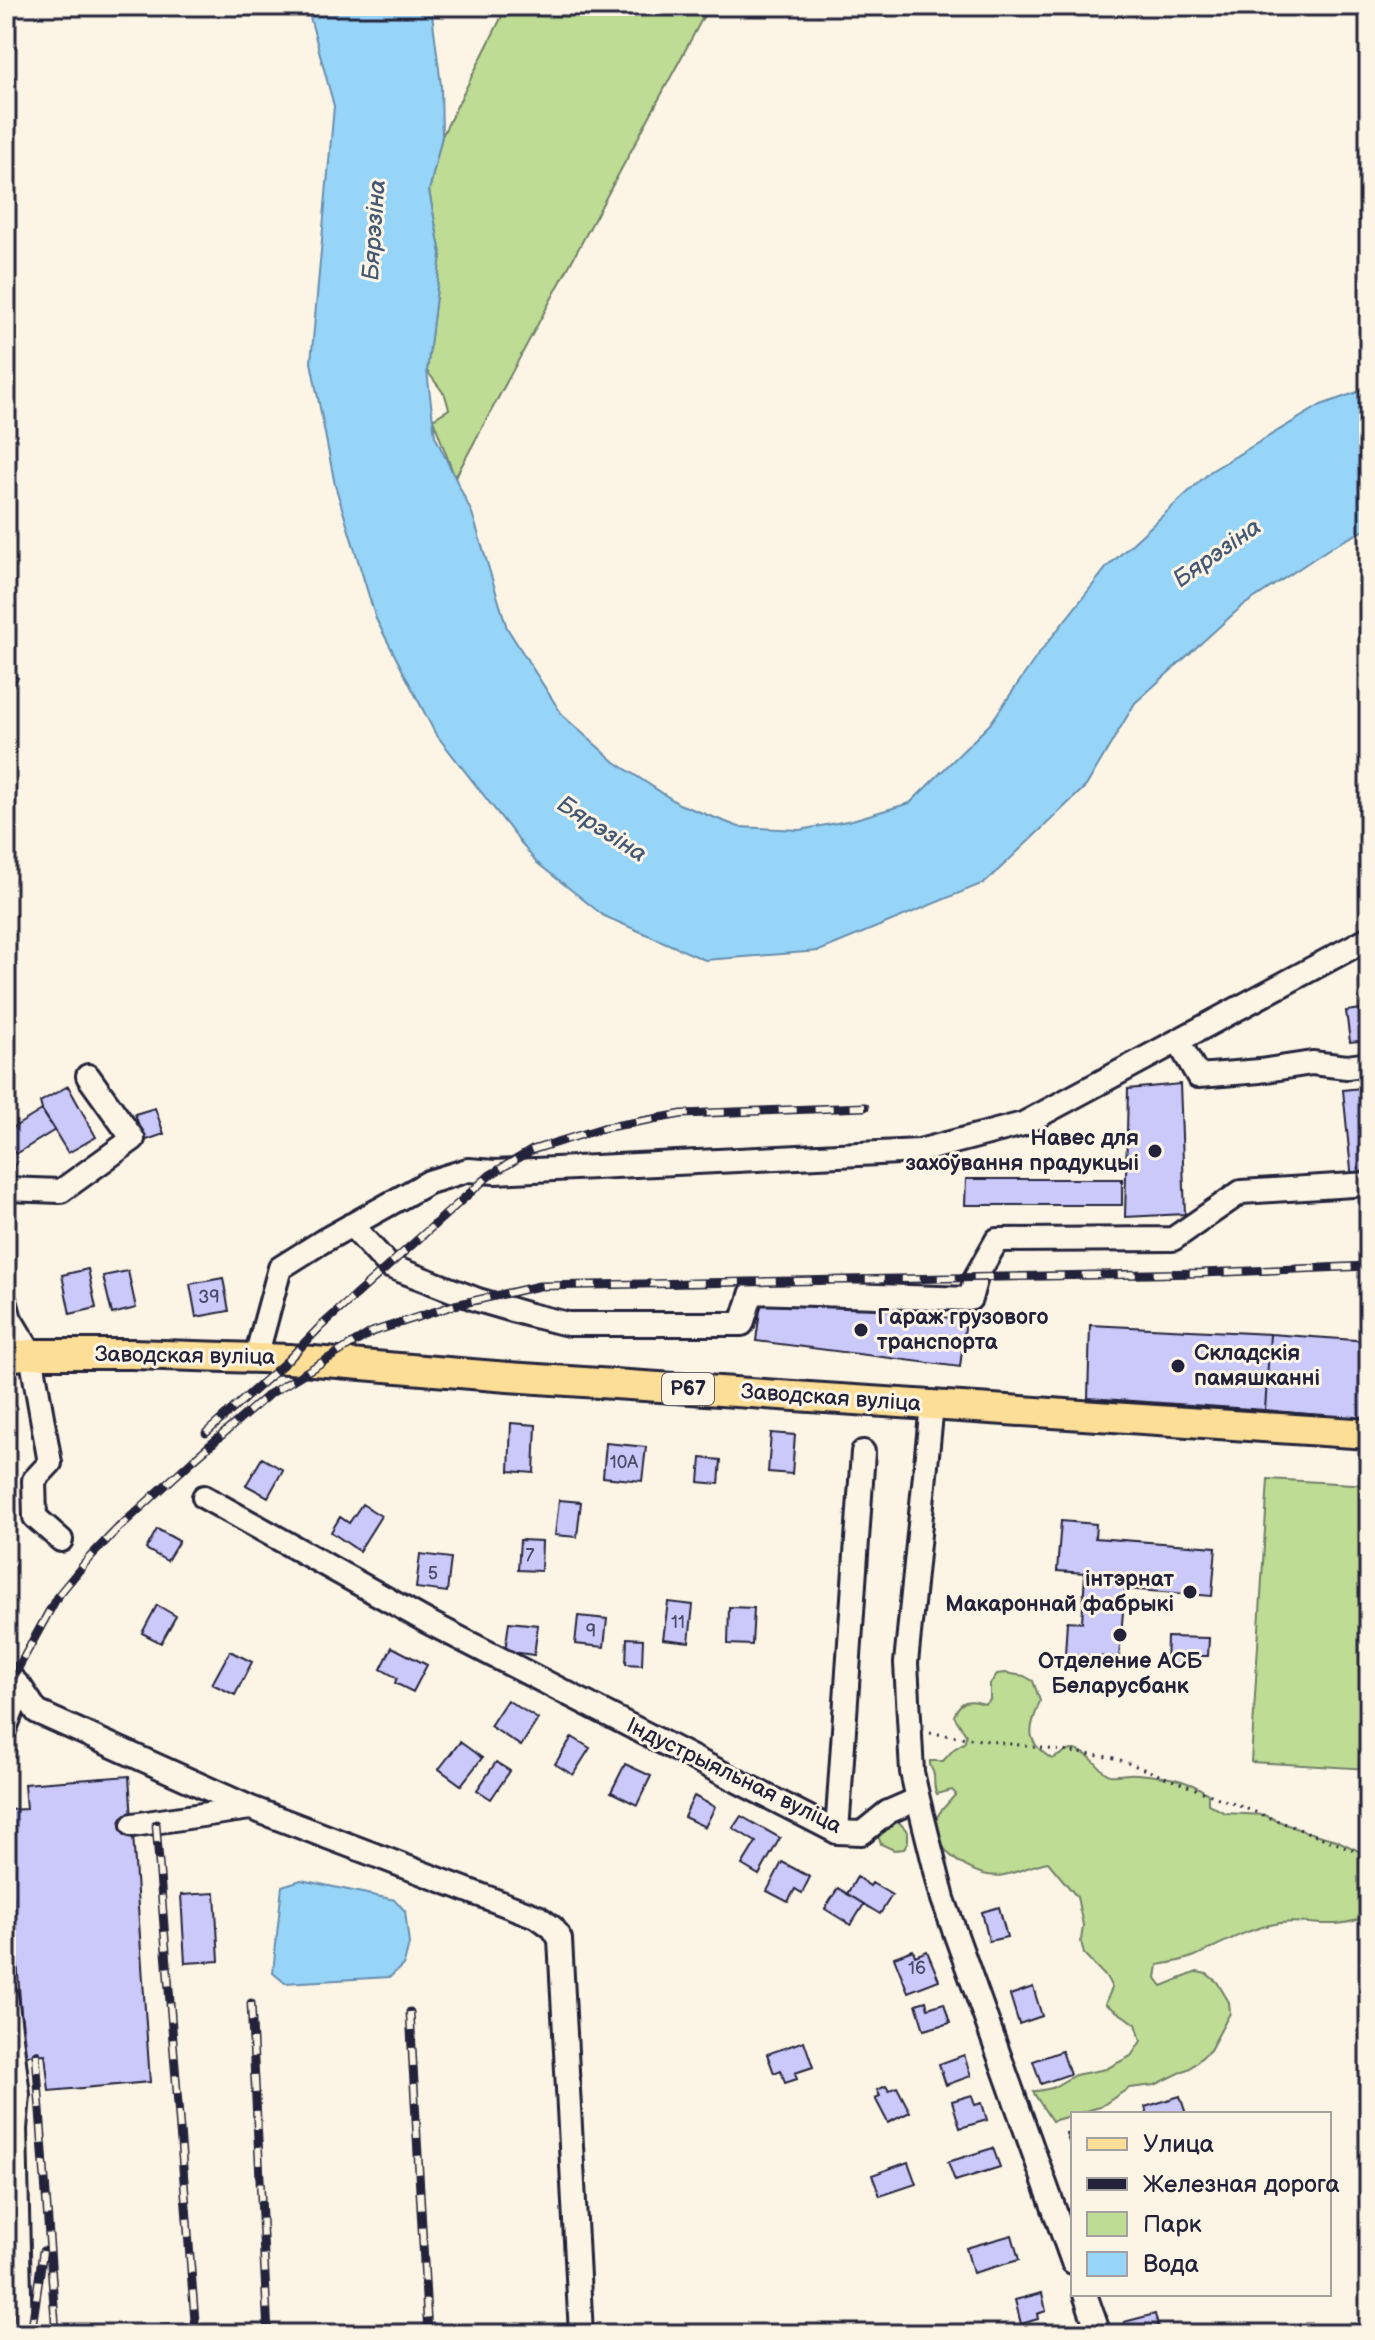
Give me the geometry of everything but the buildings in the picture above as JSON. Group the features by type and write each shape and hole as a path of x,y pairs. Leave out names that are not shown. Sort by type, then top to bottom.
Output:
{"main road":[{"name":"Заводская вуліца","path":"18,1355 256,1357 508,1377 1369,1434"}],"street":[{"path":"256,1357 280,1268 429,1182 468,1170 495,1172 919,1151 1023,1124 1369,938"},
{"path":"1178,1041 1198,1076 1312,1063 1347,1067 1369,1064"},
{"path":"6,1189 61,1191 133,1139 88,1076"},
{"path":"351,1225 389,1266 478,1300 530,1315 568,1324 742,1324 752,1292 970,1299 976,1277 997,1240 1173,1239 1241,1192 1369,1184"},
{"path":"6,1304 50,1463 34,1480 35,1517 61,1540"},
{"path":"932,1405 906,1663 912,1772 943,1899 1071,2256"},
{"path":"837,1832 863,1452"},
{"name":"Індустрыяльная вуліца","path":"204,1497 428,1622 837,1832 862,1833 888,1812 918,1799"},
{"path":"6,1726 14,1680"},
{"path":"14,1680 37,1712 251,1808 538,1917 553,1928 560,1939 581,2334"},
{"path":"133,1825 251,1808"},
{"path":"6,1996 18,2095 11,2129 20,2334"},
{"path":"1086,2296 1099,2334"}],"path":[{"path":"910,1731 1115,1758 1369,1856"}],"green space":[{"path":"507,6 709,6 455,478 433,419 449,409 445,395 427,371 441,254 429,191 442,136"},
{"path":"1268,1479 1369,1485 1369,1769 1251,1762"},
{"path":"997,1674 1024,1676 1033,1681 1040,1701 1031,1733 1036,1746 1052,1759 1075,1750 1087,1755 1110,1775 1133,1774 1183,1781 1208,1794 1208,1804 1225,1813 1264,1815 1336,1840 1369,1856 1369,1915 1343,1923 1270,1925 1190,1958 1158,1965 1156,1978 1162,1986 1197,1972 1207,1974 1217,1982 1229,2002 1230,2013 1210,2050 1190,2068 1155,2085 1129,2088 1100,2107 1071,2112 1071,2115 1052,2121 1033,2092 1052,2088 1075,2075 1106,2069 1131,2056 1141,2041 1136,2024 1105,2004 1112,1988 1107,1978 1084,1954 1081,1941 1083,1925 1077,1897 1048,1862 995,1876 967,1867 950,1855 939,1840 935,1821 956,1794 952,1790 937,1794 930,1761 943,1761 965,1742 966,1735 954,1716 956,1710 962,1703 975,1701 985,1704 990,1700 990,1684"},
{"path":"896,1819 908,1832 908,1842 904,1849 894,1850 881,1844 878,1836 882,1825"}],"water":[{"name":"Бярэзіна","path":"307,6 431,6 441,85 442,136 429,191 441,254 427,371 435,436 472,513 507,628 563,716 615,762 679,804 739,827 800,830 852,820 910,803 990,724 1037,656 1107,567 1211,471 1321,405 1369,388 1369,528 1333,546 1241,607 1135,703 1086,786 986,882 819,951 705,960 604,916 536,862 435,733 376,619 335,485 311,362 334,106"},
{"path":"301,1880 395,1900 405,1911 409,1944 404,1964 390,1977 285,1983 273,1973 282,1886"}],"railway":[{"path":"206,1433 490,1175 532,1150 603,1128 682,1114 865,1107"},
{"path":"114,1532 268,1395 372,1332 455,1305 539,1286 1202,1273 1369,1266"},
{"path":"6,1690 57,1597 122,1524"},
{"path":"156,1824 196,2334"},
{"path":"251,2003 268,2334"},
{"path":"410,2012 428,2334"},
{"path":"36,2054 56,2334"},
{"path":"31,2334 43,2251"},
{"path":"6,2273 13,2334"}],"place":[{"name":"Навес для захоўвання прадукцыі","path":"1155,1151"},
{"name":"Гараж грузового транспорта","path":"861,1330"},
{"name":"Складскія памяшканні","path":"1178,1366"},
{"name":"інтэрнат Макароннай фабрыкі","path":"1190,1592"},
{"name":"Отделение АСБ Беларусбанк","path":"1120,1635"}]}
